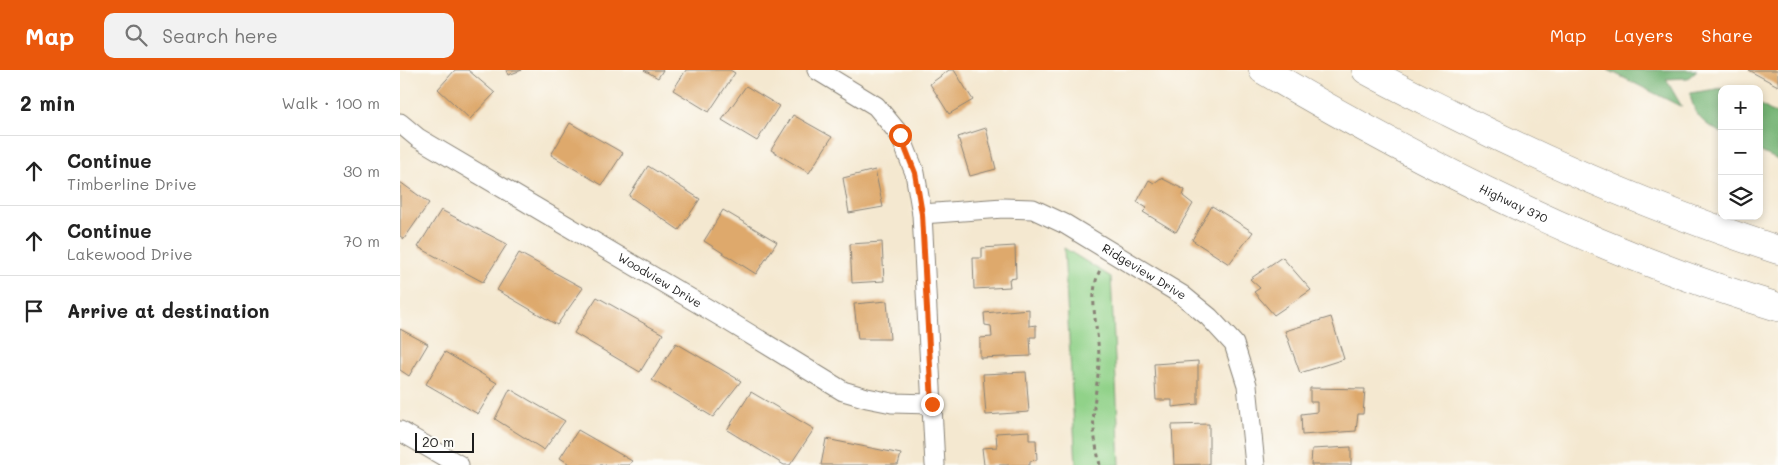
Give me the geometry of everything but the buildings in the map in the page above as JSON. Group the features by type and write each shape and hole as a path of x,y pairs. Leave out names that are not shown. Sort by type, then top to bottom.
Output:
{"highway":[{"name":"Highway 370","path":"1263,70 1412,154 1540,216 1656,264 1778,307"},
{"path":"1366,70 1563,168 1651,206 1778,250"}],"street":[{"path":"817,70 876,106 900,135 915,173 922,214 935,465"},
{"name":"Woodview Drive","path":"400,123 418,138 725,318 843,391 892,403 932,404"},
{"name":"Ridgeview Drive","path":"922,214 1003,208 1033,209 1065,224 1182,296 1208,317 1234,344 1247,385 1254,465"},
{"path":"400,431 459,465"}],"path":[{"path":"1100,465 1094,430 1094,409 1099,361 1094,290 1097,276 1103,266"}],"green space":[{"path":"1608,70 1697,70 1688,78 1666,79 1682,107"},
{"path":"1718,89 1718,131 1700,118 1694,108 1690,93"},
{"path":"1763,106 1778,115 1778,160 1763,153"},
{"path":"1064,248 1111,277 1120,465 1076,465"}],"route":[{"path":"900,135 915,173 922,214 932,404"}]}
